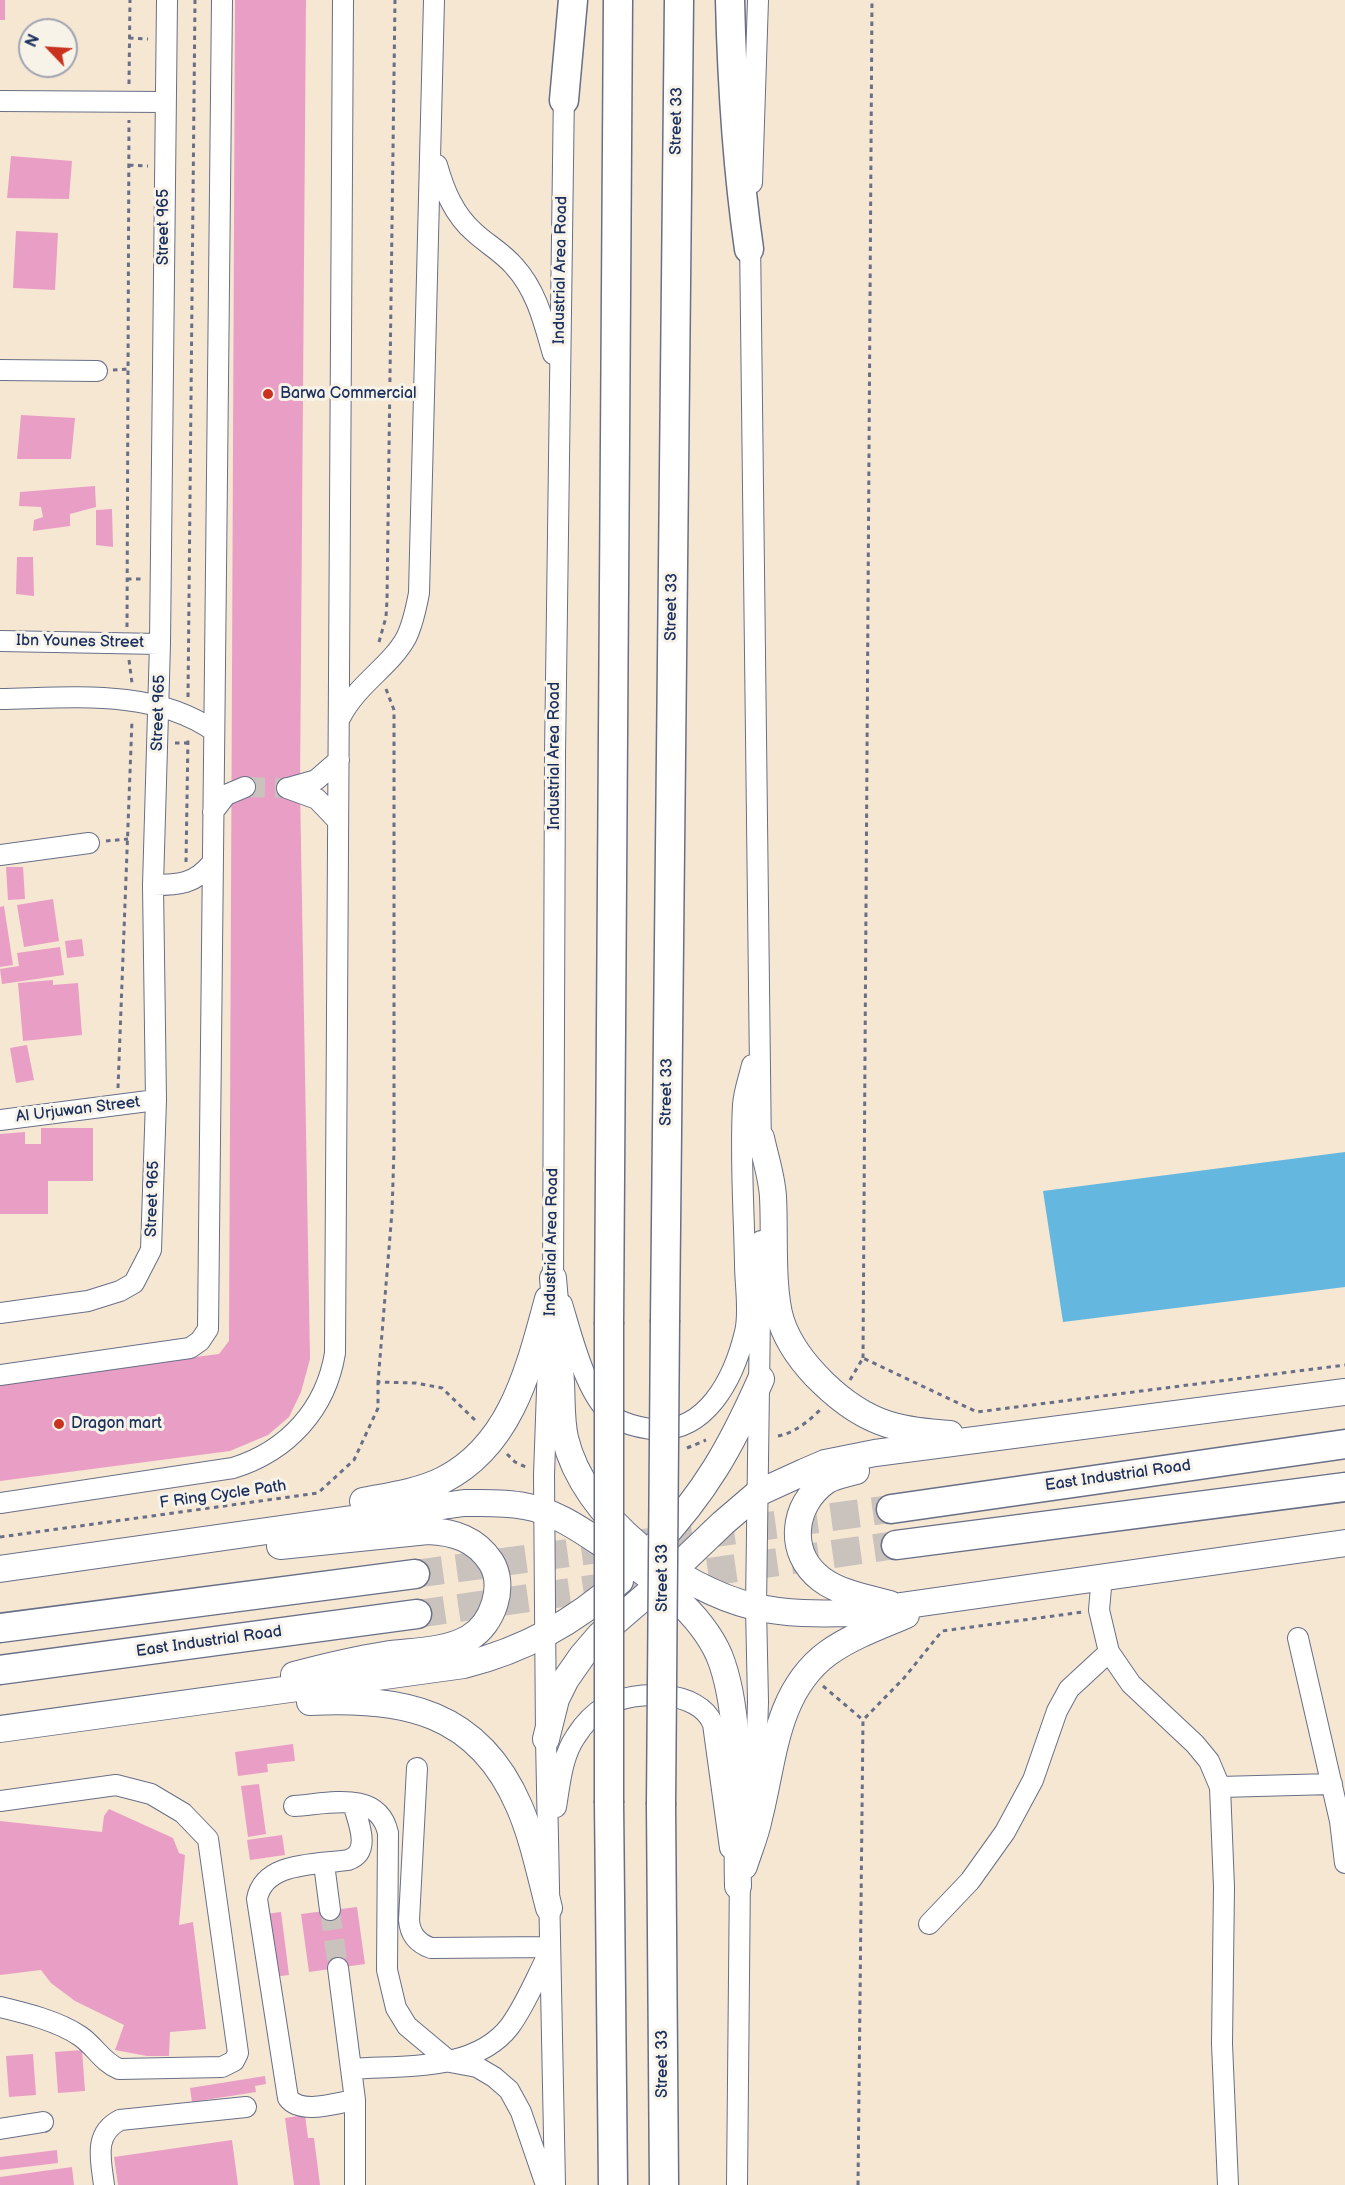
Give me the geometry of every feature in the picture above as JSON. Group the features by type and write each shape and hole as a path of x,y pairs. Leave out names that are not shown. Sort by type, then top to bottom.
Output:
{"highway":[{"path":"564,100 573,0"},
{"path":"613,2185 609,1803 609,1322 618,0"},
{"name":"Street 33","path":"664,2185 661,1805 679,0"},
{"path":"730,0 732,100 738,174 749,249"},
{"name":"East Industrial Road","path":"891,1509 1345,1444"},
{"path":"897,1545 1345,1487"},
{"path":"0,1628 415,1574"},
{"name":"East Industrial Road","path":"0,1670 417,1614"}],"main road":[{"path":"761,1138 773,1193 776,1278 781,1320 796,1349 814,1373 855,1409 886,1424 920,1431 995,1437"},
{"path":"168,1546 278,1514 393,1496 422,1488 443,1480 469,1462 493,1439 518,1398 554,1278"},
{"path":"554,1278 565,1439 577,1470 588,1489 619,1526 642,1560"},
{"path":"0,1729 464,1665 518,1649 577,1616 642,1560 698,1497 718,1467 735,1438 761,1379"},
{"path":"546,1739 556,1699 566,1679 600,1635 758,1493 825,1463 995,1437 1345,1392"},
{"path":"904,1607 840,1589 822,1580 808,1568 799,1552 796,1534 808,1499 828,1480 856,1471 1276,1417 1345,1396"},
{"path":"0,1569 464,1503 524,1506 544,1511 642,1560 665,1578 699,1623 718,1654 729,1686 735,1721 738,1886"},
{"path":"168,1546 279,1546 428,1531 446,1532 465,1538 483,1551 492,1564 497,1587 490,1616 483,1627 469,1638 432,1649 338,1663 180,1703"},
{"path":"665,1578 756,1607 814,1614 904,1607 1102,1576 1345,1544"},
{"path":"738,1886 759,1819 779,1725 792,1697 808,1673 827,1654 850,1639 939,1602"},
{"path":"180,1703 378,1701 401,1704 445,1721 480,1748 510,1788 531,1840 549,1908"}],"street":[{"name":"Street 965","path":"0,1313 96,1299 120,1291 134,1283 151,1250 156,1100 153,885 160,644 166,0"},
{"path":"0,1375 190,1348 200,1341 208,1329 222,0"},
{"path":"0,1503 233,1468 257,1461 293,1432 324,1395 331,1378 335,1353 343,0"},
{"path":"339,721 354,696 405,639 414,620 419,593 434,0"},
{"name":"Industrial Area Road","path":"544,1511 545,1382 554,1278 559,375 564,100 561,0"},
{"path":"737,2185 738,1886 756,1764 758,1702 756,1607 761,1379 761,1138 749,249 758,0"},
{"path":"0,101 165,102"},
{"path":"431,145 444,192 457,212 472,231 513,264 537,299 559,375"},
{"path":"0,370 97,370"},
{"name":"Ibn Younes Street","path":"0,641 160,644"},
{"path":"0,699 111,698 159,707 188,716 214,731"},
{"path":"338,821 316,799 287,788 316,780 339,759"},
{"path":"213,768 245,787 226,795 213,812"},
{"path":"0,855 89,843"},
{"path":"153,885 186,884 203,874 212,863"},
{"path":"554,1278 591,1386 601,1404 615,1418 647,1428 680,1426 700,1416 718,1399 732,1370 746,1330 743,1103 758,1037"},
{"name":"Al Urjuwan Street","path":"0,1120 156,1100"},
{"path":"544,1511 549,1949 555,2185"},
{"path":"1102,1576 1099,1610 1109,1652 1131,1684 1196,1744 1209,1761 1220,1787 1224,1887 1222,2044 1228,2185"},
{"path":"1298,1638 1342,1820 1345,1863"},
{"path":"929,1924 970,1881 1005,1832 1033,1780 1057,1711 1069,1689 1109,1652"},
{"path":"549,1840 564,1761 575,1737 589,1720 607,1705 628,1700 656,1695 684,1699 701,1706 709,1714 713,1724 719,1747 724,1817 738,1886"},
{"path":"417,1768 410,1920 413,1936 418,1942 431,1948 549,1949"},
{"path":"1220,1787 1332,1784"},
{"path":"0,1801 116,1785 151,1794 189,1819 208,1839 238,2053 231,2064 222,2067 119,2069 111,2065 90,2043 71,2031 0,2007"},
{"path":"352,1803 362,1838 361,1850 353,1858 274,1873 261,1884 257,1899 288,2098 295,2105 304,2107 355,2100"},
{"path":"294,1806 365,1803 377,1809 387,1826 387,1970 396,2008 407,2026 450,2062"},
{"path":"324,1864 330,1910"},
{"path":"450,2062 479,2051 496,2041 511,2025 549,1949"},
{"path":"338,1968 355,2100 355,2185"},
{"path":"352,2069 450,2062 477,2067 494,2076 509,2090 521,2112 546,2185"},
{"path":"105,2185 100,2148 104,2134 113,2123 120,2120 246,2107"},
{"path":"0,2129 43,2122"}],"path":[{"path":"117,1105 132,702 126,642 130,0"},
{"path":"186,884 195,0"},
{"path":"863,1358 872,0"},
{"name":"F Ring Cycle Path","path":"0,1537 318,1493 354,1460 378,1408 378,1382"},
{"path":"858,2185 863,1720 904,1678 942,1631 1099,1610"},
{"path":"808,1673 863,1720"}],"water":[{"path":"1345,1152 1345,1287 1063,1322 1043,1191"}],"building":[{"path":"0,0 5,0 5,20 0,20"},
{"name":"Barwa Commercial","path":"235,0 306,0 300,788 310,1359 301,1392 289,1417 268,1435 230,1451 0,1481 0,1382 219,1354 229,1341"},
{"path":"11,156 72,161 69,199 7,198"},
{"path":"16,231 58,233 55,290 13,288"},
{"path":"21,415 75,418 71,459 17,459"},
{"path":"95,486 96,507 70,514 70,526 33,531 34,520 43,517 41,507 19,506 20,492"},
{"path":"112,509 113,547 96,545 96,510"},
{"path":"17,557 33,557 34,596 16,594"},
{"path":"6,867 23,867 25,899 8,900"},
{"path":"53,899 59,941 24,947 17,905"},
{"path":"4,906 13,965 0,967 0,907"},
{"path":"82,939 84,956 67,958 65,941"},
{"path":"60,947 64,975 2,984 0,969 19,966 17,953"},
{"path":"53,980 53,985 78,983 82,1035 23,1041 18,983"},
{"path":"27,1045 34,1080 16,1083 10,1048"},
{"path":"41,1128 93,1128 93,1181 48,1181 48,1214 0,1214 0,1134 25,1132 25,1144 41,1144"},
{"path":"293,1744 295,1761 267,1764 268,1772 238,1776 235,1752"},
{"path":"259,1784 266,1834 248,1837 241,1786"},
{"path":"109,1809 173,1838 179,1853 185,1855 179,1925 193,1922 206,2029 170,2032 169,2056 147,2056 115,2050 124,2025 75,2001 51,1983 41,1970 0,1975 0,1821 102,1832 104,1816"},
{"path":"282,1835 285,1855 250,1860 247,1840"},
{"path":"357,1907 365,1964 309,1972 301,1914"},
{"path":"281,1912 289,1975 273,1977 265,1914"},
{"path":"82,2050 85,2091 58,2093 55,2052"},
{"path":"33,2054 36,2095 9,2097 6,2056"},
{"path":"265,2076 266,2084 255,2086 256,2092 192,2102 190,2088"},
{"path":"305,2115 308,2138 314,2138 320,2185 294,2185 285,2118"},
{"path":"232,2140 238,2185 118,2185 114,2157"},
{"path":"57,2150 58,2163 0,2170 0,2157"},
{"path":"72,2167 74,2185 0,2185 0,2177"}],"tunnel":[{"path":"245,787 287,788"},
{"path":"415,1574 891,1509"},
{"path":"417,1614 896,1545"},
{"path":"330,1910 338,1968"}],"place":[{"name":"Barwa Commercial","path":"268,394"},
{"name":"Dragon mart","path":"59,1424"}]}
